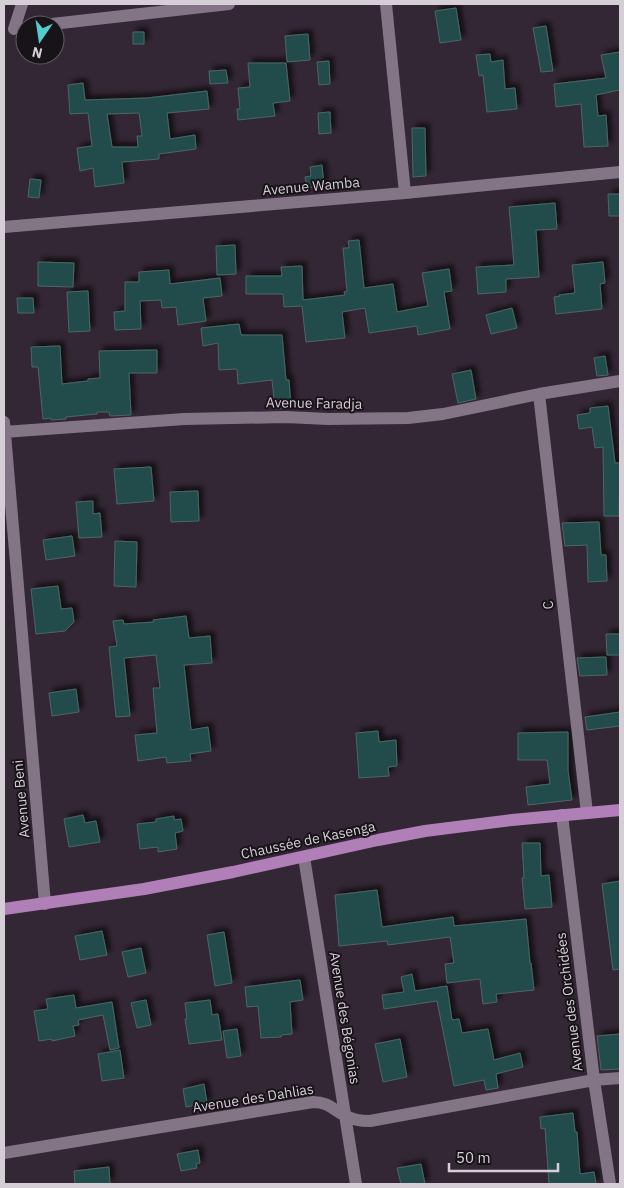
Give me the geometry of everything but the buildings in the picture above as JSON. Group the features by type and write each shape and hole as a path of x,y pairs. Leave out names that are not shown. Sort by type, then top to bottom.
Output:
{"main road":[{"name":"Chaussée de Kasenga","path":"4,909 144,889 378,840 425,832 512,820 620,810"}],"street":[{"path":"14,28 22,4"},
{"path":"65,23 229,4"},
{"path":"386,4 405,193"},
{"name":"Avenue Wamba","path":"4,227 405,193 620,172"},
{"name":"Avenue Faradja","path":"4,427 184,419 286,417 328,419 408,418 443,414 539,394 620,381"},
{"name":"C","path":"539,394 587,813"},
{"name":"Avenue Beni","path":"4,427 45,904"},
{"name":"Avenue des Orchidées","path":"562,815 594,1080 610,1184"},
{"name":"Avenue des Bégonias","path":"304,857 356,1184"},
{"name":"Avenue des Dahlias","path":"4,1154 313,1102 326,1103 346,1116 361,1121 370,1121 594,1080 620,1078"}]}
